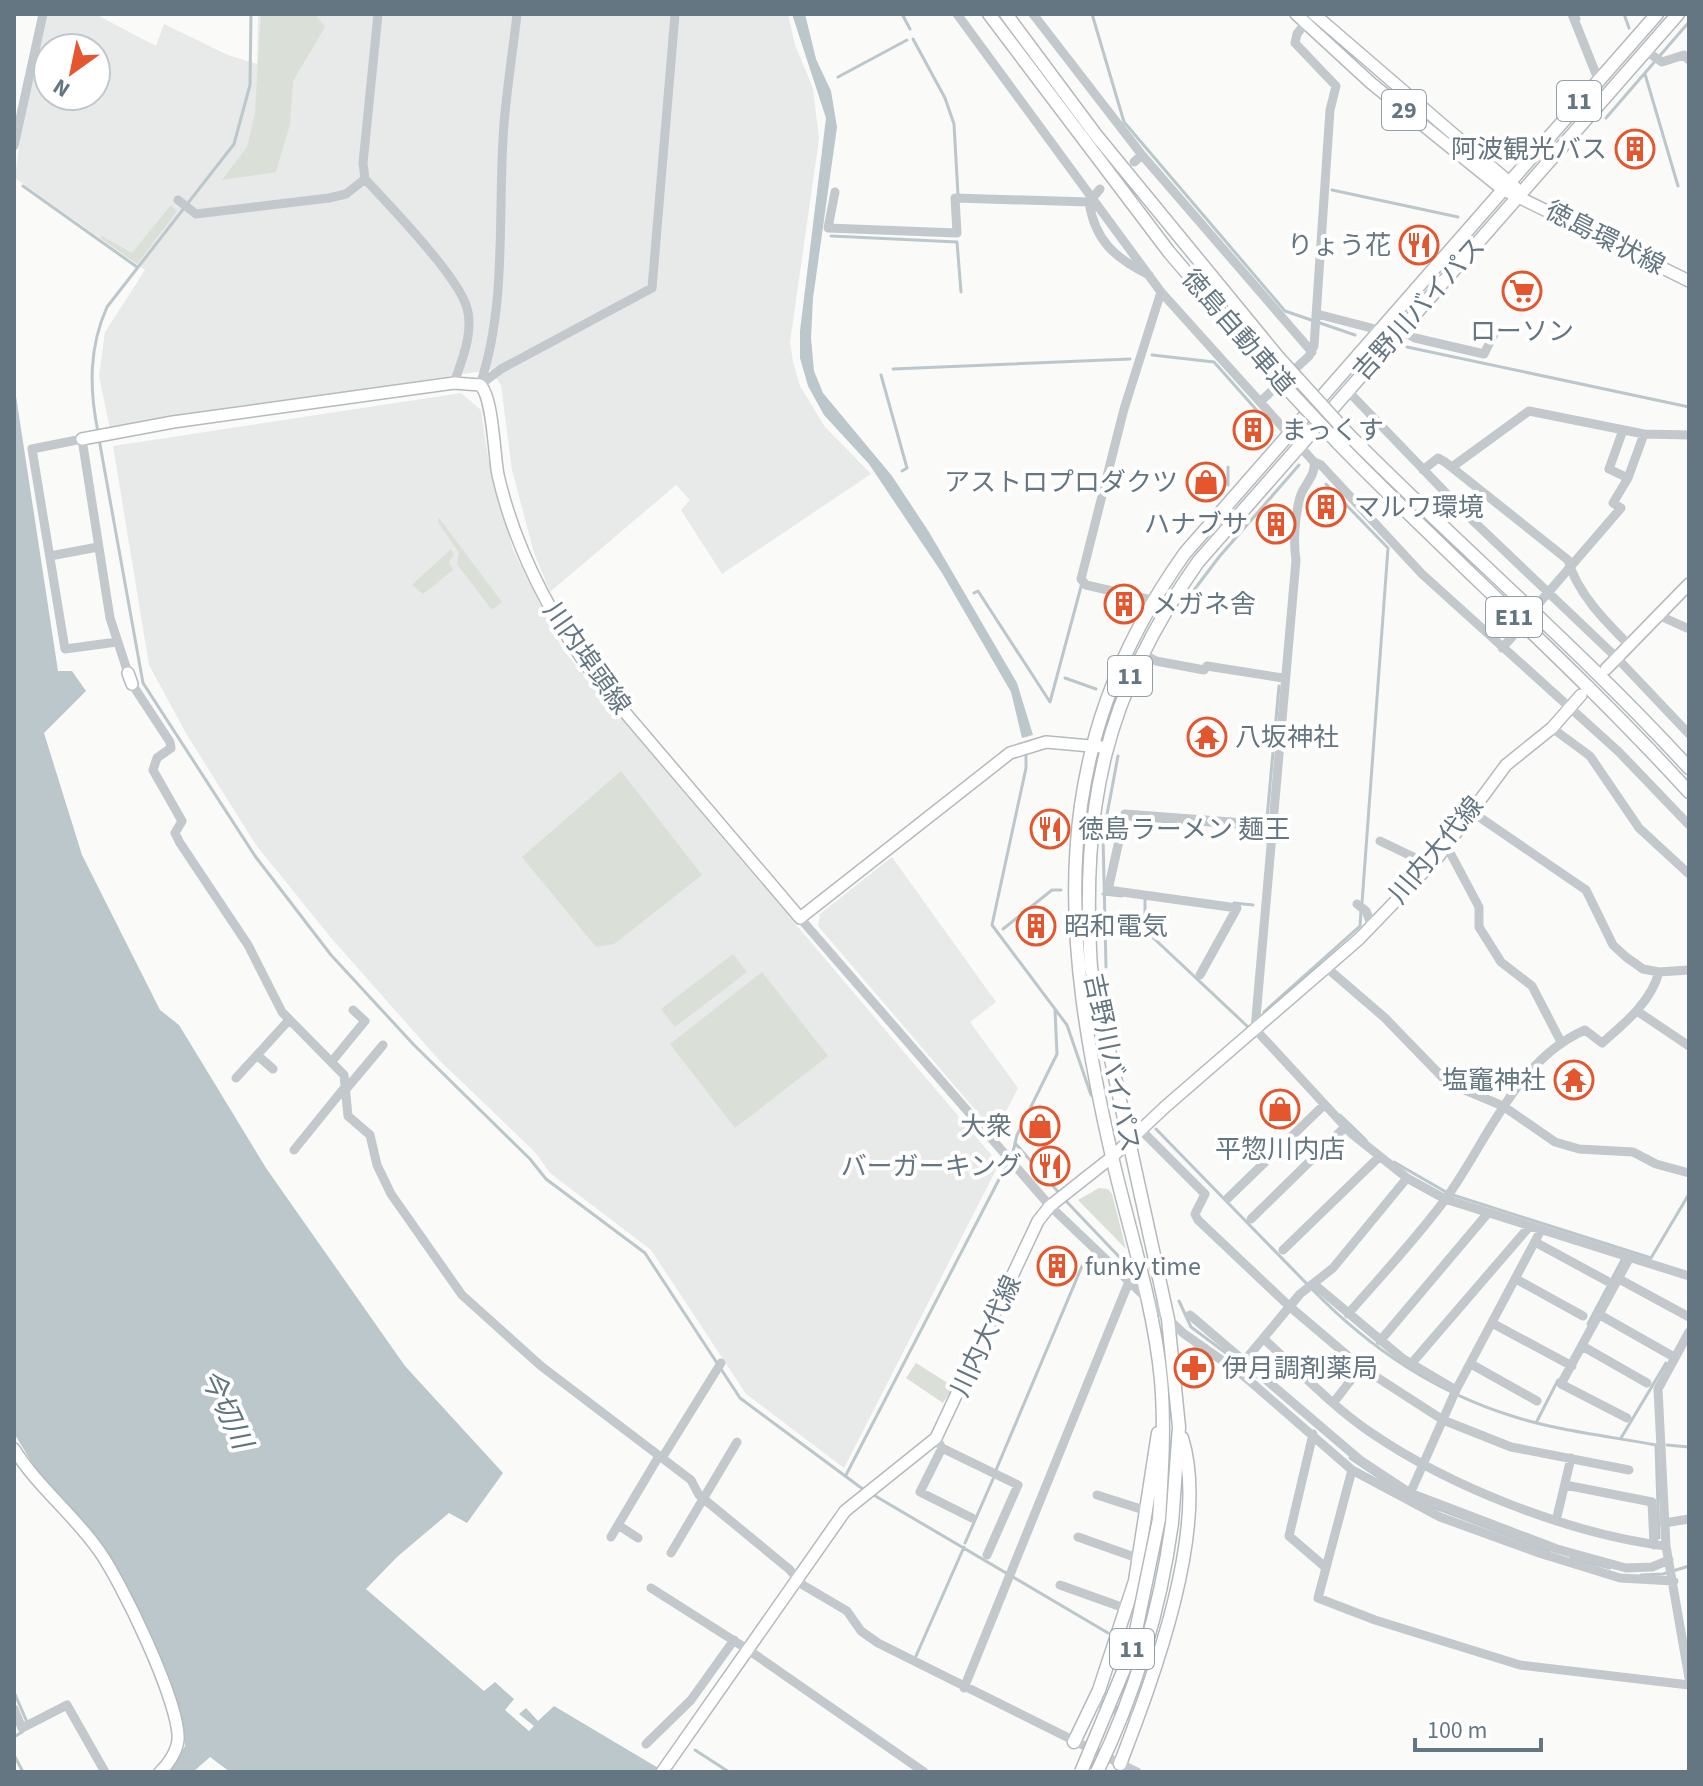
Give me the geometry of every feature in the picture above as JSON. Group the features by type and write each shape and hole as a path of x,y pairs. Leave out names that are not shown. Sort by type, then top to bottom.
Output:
{"highway":[{"name":"徳島自動車道","path":"989,14 1159,240 1267,367 1427,534 1609,708 1689,792"},
{"name":"徳島自動車道","path":"1006,14 1105,147 1278,357 1436,523 1620,696 1689,768"},
{"name":"吉野川バイパス","path":"1081,1772 1132,1650 1159,1519 1163,1418 1161,1378 1147,1301 1112,1157 1076,966 1074,907 1077,824 1091,745 1116,671 1152,601 1185,553 1657,14"},
{"name":"吉野川バイパス","path":"1097,1772 1144,1658 1164,1578 1172,1523 1179,1427 1168,1319 1091,968 1091,828 1106,748 1141,653 1169,604 1222,532 1520,195 1654,56 1678,14"},
{"name":"11","path":"1074,1742 1094,1701 1127,1609 1140,1559 1154,1448 1163,1418"},
{"name":"11","path":"1120,1764 1160,1650 1183,1556 1189,1487 1186,1452 1179,1427"}],"main road":[{"name":"徳島環状線","path":"1307,16 1371,83 1520,195 1689,281"},
{"path":"82,439 173,422 454,383 480,385"},
{"name":"川内埠頭線","path":"480,385 488,398 498,477 512,520 526,560 568,641 604,688 800,918"},
{"path":"1606,669 1689,584"},
{"name":"川内大代線","path":"665,1767 829,1531 867,1490 939,1443 1038,1221 1059,1199 1112,1157 1372,926 1430,865 1506,765 1552,728 1581,695"},
{"path":"800,918 967,785 1020,748 1036,743 1106,748"},
{"path":"14,1449 100,1551 140,1629 176,1721 178,1742 160,1772"}],"street":[{"path":"14,146 43,14"},
{"path":"378,14 363,163 365,179 436,261 467,305 468,345 454,383"},
{"path":"480,385 489,359 497,303 504,124 517,14"},
{"path":"480,385 501,369 652,288 675,14"},
{"path":"957,14 1090,200 1161,292 1300,442 1314,462 1321,465 1422,574 1619,752 1689,825"},
{"path":"1033,14 1138,158 1312,352"},
{"path":"1572,14 1598,79"},
{"path":"1260,402 1312,352 1317,320 1330,110 1336,86 1295,43 1307,16"},
{"path":"1654,56 1684,55 1689,60"},
{"path":"178,200 196,214 329,198 346,194 365,179"},
{"path":"1100,189 1090,200 1092,221 1112,254 1152,277"},
{"path":"835,192 828,228 957,233 955,198 1090,200"},
{"path":"1161,292 1124,409 1081,579 1086,585 1169,604"},
{"path":"1317,320 1379,330"},
{"path":"1400,330 1415,338 1484,354 1495,332"},
{"path":"1346,389 1544,598 1617,658 1689,734"},
{"path":"1452,467 1529,411 1644,434 1689,435"},
{"path":"1623,430 1609,469 1628,478"},
{"path":"1544,598 1621,508 1613,503 1628,478 1644,434"},
{"path":"116,640 65,649 32,449 82,439 116,640 130,678 170,742 171,748 157,758 153,770 182,821 175,833 248,945 289,1020 333,1060 344,1075 348,1116 370,1135 377,1165 391,1194 455,1288 541,1366 691,1480 704,1499 803,1585 847,1611 861,1631 964,1688 1137,1772"},
{"path":"1423,470 1438,458 1568,560 1581,591 1629,645"},
{"path":"1314,462 1314,472 1300,498 1255,1029 1345,1127 1378,1158 1407,1178 1445,1199 1689,1276"},
{"path":"50,556 98,547"},
{"path":"1658,615 1689,629"},
{"path":"1502,648 1512,637"},
{"path":"1141,653 1156,661 1204,670 1207,666 1283,678"},
{"path":"1552,728 1590,756 1639,828 1689,874"},
{"path":"1472,812 1586,890 1613,945 1643,969 1659,972 1689,970"},
{"path":"1200,975 1237,908 1108,890 1125,814 1271,825"},
{"path":"1380,841 1430,865"},
{"path":"1446,845 1479,907 1479,927 1501,962 1532,986 1561,1042"},
{"path":"1357,904 1366,911 1372,926"},
{"path":"800,918 1002,1153 1014,1166 1059,1199 1128,1284 1205,1348 1241,1365 1408,1497"},
{"path":"1327,968 1385,1018 1448,1083 1503,1106 1555,1142 1579,1149 1633,1152 1656,1164 1689,1173"},
{"path":"1348,1314 1445,1199 1503,1106 1561,1042 1585,1030 1599,1046 1637,1011 1652,991 1659,972"},
{"path":"333,1060 365,1021 353,1010"},
{"path":"1637,1011 1689,1046"},
{"path":"236,1078 289,1020"},
{"path":"294,1150 383,1045"},
{"path":"257,1055 273,1069"},
{"path":"1228,1198 1324,1105"},
{"path":"1251,1219 1345,1127"},
{"path":"1141,1130 1205,1194 1195,1214 1198,1220 1289,1306 1361,1367 1443,1420 1511,1447 1629,1470"},
{"path":"1283,1250 1378,1158"},
{"path":"1241,1365 1289,1306 1333,1268 1407,1178"},
{"path":"1380,1341 1488,1213"},
{"path":"1411,1364 1529,1227"},
{"path":"1408,1497 1455,1393 1541,1230"},
{"path":"1535,1242 1607,1281"},
{"path":"1627,1418 1561,1384 1584,1347 1630,1257"},
{"path":"1516,1279 1583,1316"},
{"path":"1619,1279 1689,1317"},
{"path":"964,1688 1128,1284"},
{"path":"1312,1287 1411,1364 1455,1393"},
{"path":"1190,1315 1352,1470 1539,1553 1628,1574 1671,1570"},
{"path":"1600,1315 1674,1357"},
{"path":"1492,1323 1572,1366"},
{"path":"1689,1332 1658,1389 1666,1546 1689,1678"},
{"path":"1264,1339 1370,1433 1422,1464 1556,1521 1666,1546"},
{"path":"1584,1347 1647,1383"},
{"path":"1174,1368 1186,1355 1205,1348"},
{"path":"1471,1364 1537,1401"},
{"path":"611,1537 719,1366"},
{"path":"1334,1402 1361,1367"},
{"path":"1313,1434 1289,1536 1324,1566"},
{"path":"671,1553 737,1442"},
{"path":"972,1518 920,1492 939,1443 1018,1485 987,1555"},
{"path":"1556,1521 1571,1458"},
{"path":"1352,1470 1324,1566 1318,1598 1375,1620 1520,1665 1689,1685"},
{"path":"1565,1485 1652,1502 1654,1545"},
{"path":"1097,1495 1147,1511"},
{"path":"1664,1523 1689,1519"},
{"path":"618,1525 638,1538"},
{"path":"1078,1537 1140,1559"},
{"path":"1628,1574 1652,1567 1671,1570"},
{"path":"1060,1585 1127,1609"},
{"path":"651,1588 734,1640 924,1772"},
{"path":"646,1744 691,1700 734,1640"},
{"path":"1094,1701 1137,1718"},
{"path":"14,1709 22,1728 67,1705 105,1772"}],"shaded area":[{"path":"47,14 95,14 156,46 164,24 228,55 257,64 258,14 788,14 795,45 813,88 819,139 790,342 793,362 800,386 825,427 871,474 722,574 681,510 690,500 676,485 550,592 534,553 512,470 501,385 490,370 110,429 99,376 105,332 145,270 15,178 24,108 32,75 32,112 112,112 112,32 43,32"},
{"path":"261,14 315,14 325,27 293,81 290,124 276,172 222,180 247,147 255,113"},
{"path":"171,205 177,211 137,264 100,238 102,236 132,253"},
{"path":"461,393 481,410 488,457 513,550 563,650 999,1164 844,1468 746,1394 651,1250 550,1173 535,1152 440,1061 332,939 256,845 187,735 149,665 113,446"},
{"path":"439,518 502,602 492,610 457,564 459,553 438,522"},
{"path":"451,549 454,554 449,562 453,570 423,594 412,585"},
{"path":"621,771 702,875 614,944 596,947 522,857"},
{"path":"892,857 996,1002 970,1022 1018,1088 995,1133 818,926 820,914"},
{"path":"733,954 747,972 675,1027 661,1009"},
{"path":"762,972 828,1056 735,1128 670,1044"},
{"path":"1099,1188 1108,1189 1112,1194 1126,1249 1078,1200"},
{"path":"916,1363 954,1387 943,1403 906,1378"}],"water":[{"path":"792,14 805,14 816,59 831,91 837,127 813,298 811,338 814,371 823,393 892,476 929,532 1017,683 1033,735 1022,738 1011,692 942,573 869,464 824,415 808,386 800,358 800,331 826,118"},
{"name":"今切川","path":"14,383 58,671 72,671 86,691 44,733 82,855 160,1010 179,1025 266,1168 405,1366 503,1473 467,1523 449,1513 397,1557 366,1589 484,1691 495,1682 514,1699 505,1710 529,1731 534,1726 519,1714 526,1708 538,1721 554,1706 665,1772 230,1772 210,1757 193,1772 170,1772 185,1746 183,1727 163,1664 140,1614 104,1546 39,1475 14,1433"}],"waterway":[{"path":"98,432 92,368 101,322 107,307 234,144 250,85 251,14"},
{"path":"902,14 910,29"},
{"path":"1092,14 1124,122 1285,311 1355,335"},
{"path":"1577,14 1579,19"},
{"path":"1624,14 1629,28"},
{"path":"1606,118 1689,22"},
{"path":"913,39 945,98 954,124 958,195"},
{"path":"838,77 907,40"},
{"path":"1645,74 1678,186"},
{"path":"23,186 137,267"},
{"path":"1332,190 1458,217"},
{"path":"831,236 957,242 961,292"},
{"path":"1407,347 1689,407"},
{"path":"1152,355 1214,362 1261,415"},
{"path":"893,369 1130,359"},
{"path":"881,375 907,468 902,471"},
{"path":"99,439 143,683 255,856 331,955 414,1045 530,1159 546,1179 645,1253 717,1363"},
{"path":"1185,602 1219,557 1299,465"},
{"path":"1228,467 1228,485"},
{"path":"1326,484 1388,548 1362,903"},
{"path":"1182,520 1191,521"},
{"path":"974,593 978,591 1050,702 1082,583"},
{"path":"1065,678 1096,689"},
{"path":"1267,818 1279,686"},
{"path":"1026,752 1026,768 992,925 1067,1025 1091,1095"},
{"path":"1106,967 1103,836 1118,756"},
{"path":"1130,819 1264,829"},
{"path":"1003,929 1052,890 1061,890"},
{"path":"1103,894 1122,896"},
{"path":"1145,899 1145,930 1247,1026"},
{"path":"1234,903 1253,905"},
{"path":"1264,1012 1360,926 1361,911"},
{"path":"1012,1156 1017,1135 1057,1054 1055,1010"},
{"path":"1340,1115 1366,1140"},
{"path":"1156,1129 1307,1284"},
{"path":"1015,1143 1060,1194"},
{"path":"846,1475 1008,1162"},
{"path":"1394,1162 1446,1192"},
{"path":"1453,1195 1651,1258 1689,1194"},
{"path":"1065,1200 1126,1264"},
{"path":"996,1470 1085,1259"},
{"path":"1588,1324 1622,1260"},
{"path":"1312,1289 1380,1348 1456,1394 1529,1421 1656,1445 1659,1538"},
{"path":"1179,1301 1191,1327 1238,1362"},
{"path":"1621,1438 1666,1363"},
{"path":"1244,1367 1256,1377"},
{"path":"721,1369 740,1398 860,1487 1108,1633"},
{"path":"1536,1423 1558,1380"},
{"path":"1667,1445 1689,1447"},
{"path":"1350,1458 1387,1483"},
{"path":"965,1543 993,1479"},
{"path":"1425,1504 1549,1551"},
{"path":"916,1656 964,1547"},
{"path":"1571,1558 1610,1568"},
{"path":"1641,1575 1663,1574 1689,1566"},
{"path":"14,1692 27,1722"},
{"path":"14,1737 22,1732"},
{"path":"695,1750 729,1772"},
{"path":"14,1755 23,1772"}],"tunnel":[{"path":"1512,637 1540,602"}],"place":[{"name":"阿波観光バス","path":"1635,149"},
{"name":"りょう花","path":"1419,245"},
{"name":"ローソン","path":"1522,291"},
{"name":"まっくす","path":"1253,430"},
{"name":"アストロプロダクツ","path":"1206,482"},
{"name":"マルワ環境","path":"1326,507"},
{"name":"ハナブサ","path":"1276,524"},
{"name":"メガネ舎","path":"1124,604"},
{"name":"八坂神社","path":"1207,737"},
{"name":"徳島ラーメン 麺王","path":"1050,829"},
{"name":"昭和電気","path":"1036,926"},
{"name":"塩竈神社","path":"1574,1080"},
{"name":"平惣川内店","path":"1280,1109"},
{"name":"大衆","path":"1040,1126"},
{"name":"バーガーキング","path":"1050,1166"},
{"name":"funky time","path":"1057,1266"},
{"name":"伊月調剤薬局","path":"1194,1368"}]}
